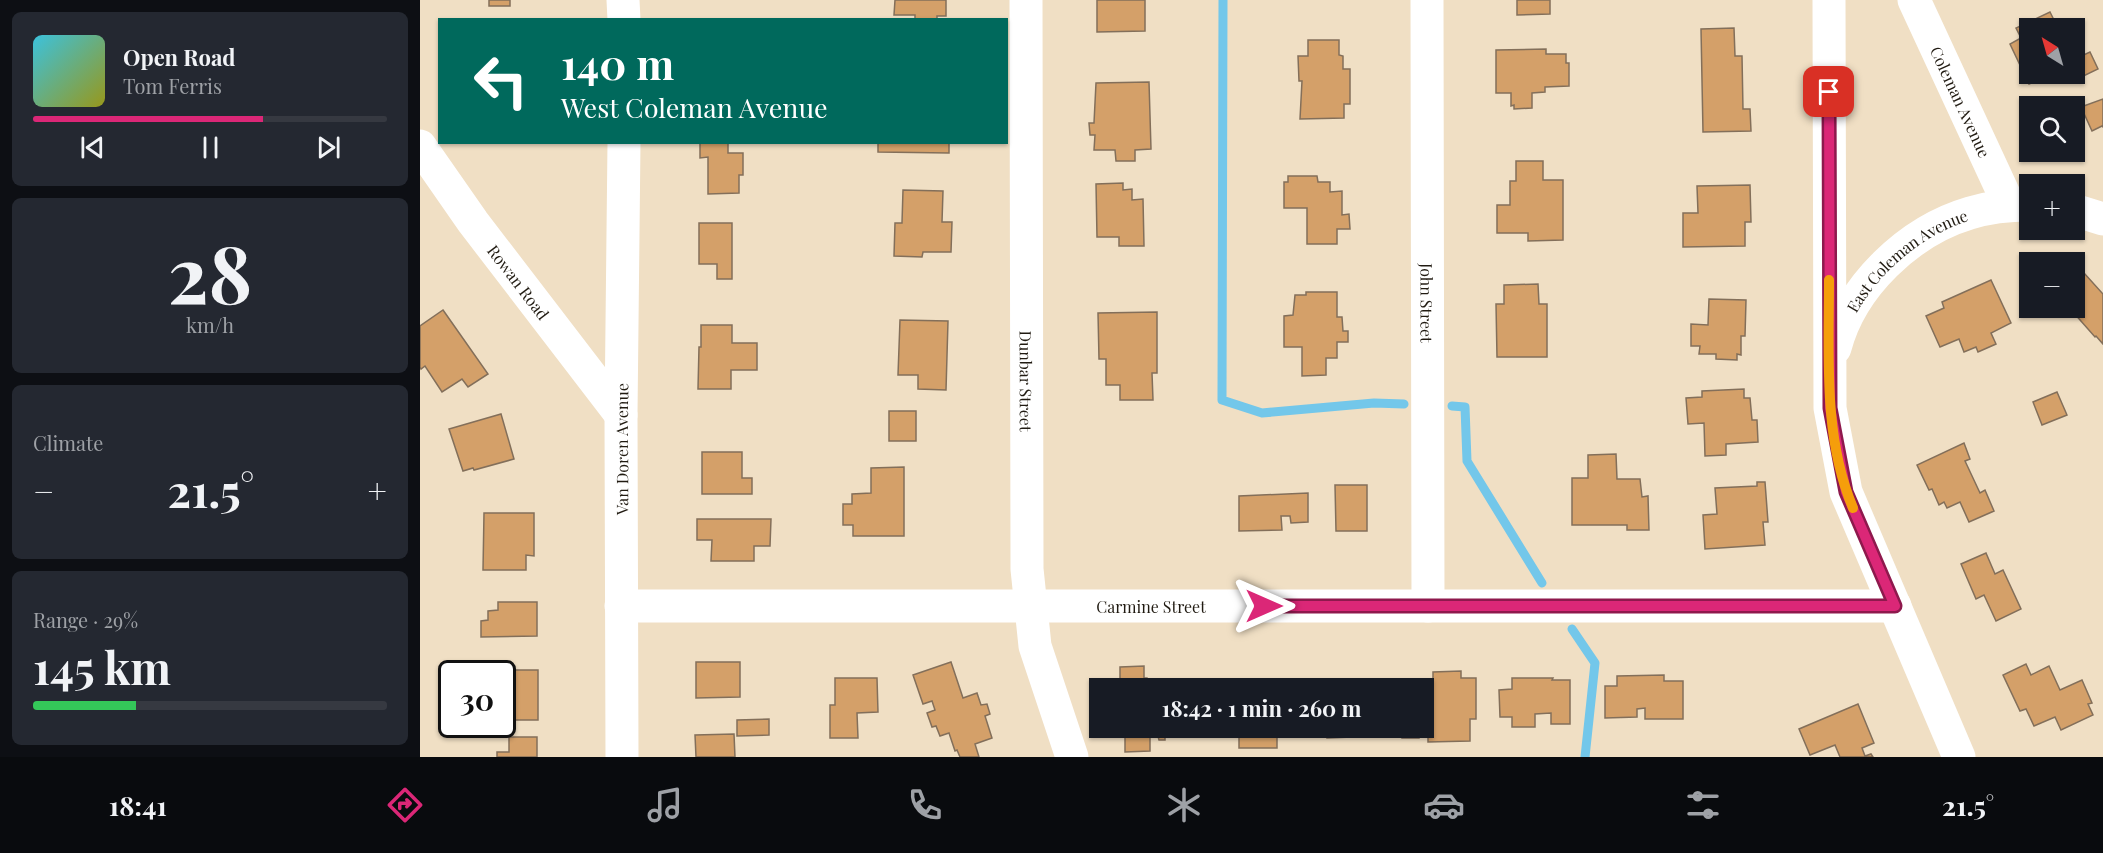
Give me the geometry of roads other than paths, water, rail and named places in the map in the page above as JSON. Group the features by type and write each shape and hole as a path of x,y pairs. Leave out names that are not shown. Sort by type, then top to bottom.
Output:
{"street":[{"path":"623,0 624,18"},
{"name":"Dunbar Street","path":"1026,0 1027,569 1035,646 1072,757"},
{"name":"John Street","path":"1427,0 1428,606"},
{"path":"1829,0 1830,408 1846,492 1959,757"},
{"name":"Coleman Avenue","path":"1914,0 2019,205"},
{"name":"Van Doren Avenue","path":"622,757 621,415 624,144"},
{"name":"Rowan Road","path":"420,146 473,222 621,415"},
{"name":"East Coleman Avenue","path":"1829,368 1839,329 1848,312 1872,279 1900,250 1933,228 1961,216 2019,205"},
{"path":"2085,213 2103,219"},
{"name":"Carmine Street","path":"621,606 1895,606"}],"waterway":[{"path":"1223,0 1222,400 1262,413 1374,403 1404,404"},
{"path":"1452,406 1465,407 1467,461 1542,583"},
{"path":"1572,629 1595,663 1585,757"}]}
